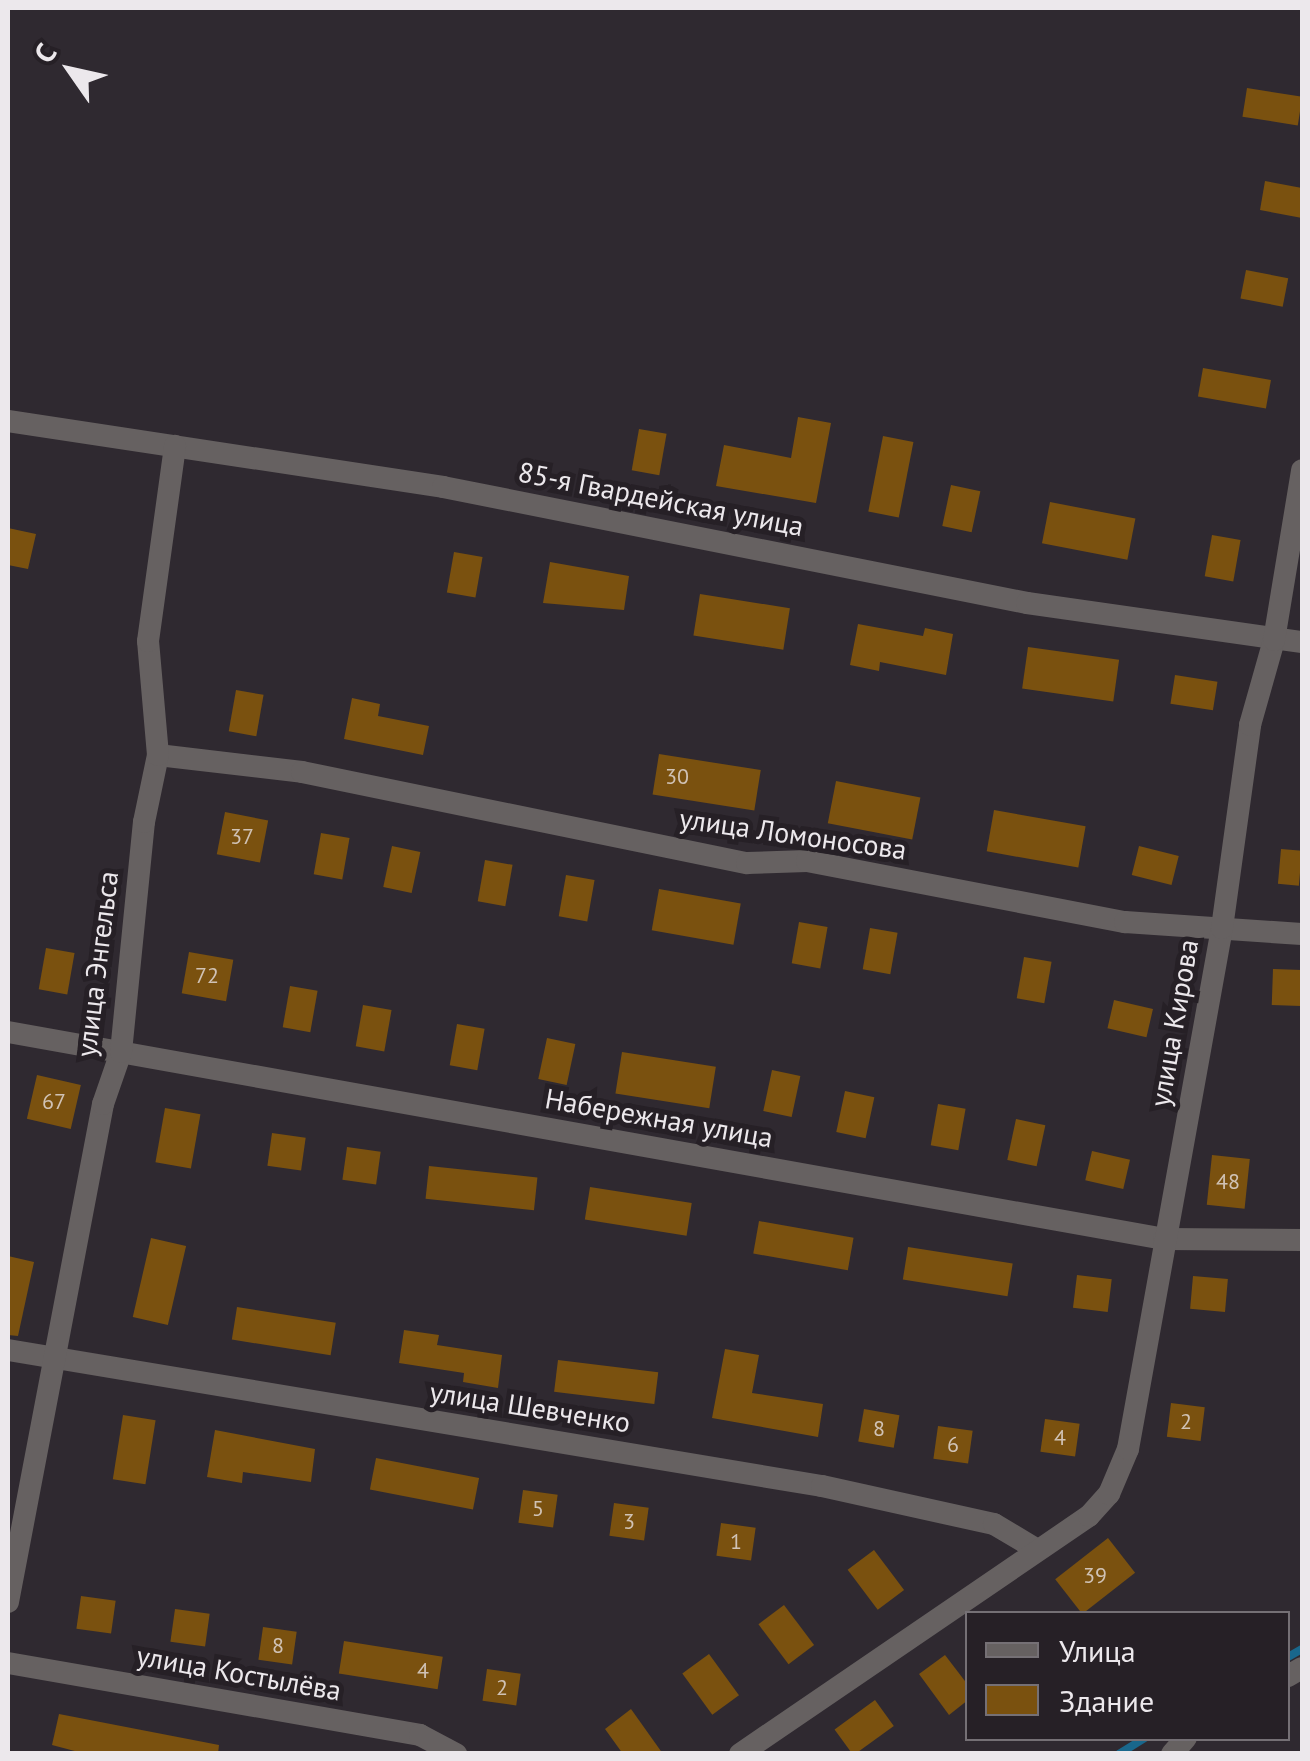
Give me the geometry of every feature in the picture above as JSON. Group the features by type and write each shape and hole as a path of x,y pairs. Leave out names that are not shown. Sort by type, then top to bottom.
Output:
{"street":[{"name":"85-я Гвардейская улица","path":"8,421 443,487 1026,602 1302,642"},
{"name":"улица Энгельса","path":"8,1602 103,1104 121,1052 144,822 158,755 148,641 175,446"},
{"name":"улица Кирова","path":"740,1754 1089,1516 1109,1494 1128,1448 1222,928 1250,725 1274,640 1302,470"},
{"name":"улица Ломоносова","path":"158,755 302,772 747,862 807,860 1125,922 1302,934"},
{"name":"Набережная улица","path":"8,1032 1164,1239 1302,1240"},
{"name":"улица Шевченко","path":"8,1350 822,1486 994,1524 1036,1549"},
{"name":"улица Костылёва","path":"8,1663 420,1734 456,1754"}],"building":[{"path":"1247,88 1302,97 1298,125 1242,117"},
{"path":"1265,181 1302,188 1302,218 1260,210"},
{"path":"1246,270 1288,278 1283,307 1240,298"},
{"path":"1203,368 1271,380 1266,409 1198,397"},
{"path":"798,417 831,423 816,503 716,486 724,445 791,458"},
{"path":"639,429 667,434 659,475 632,470"},
{"path":"883,436 913,442 899,518 868,512"},
{"path":"951,485 980,491 972,532 942,526"},
{"path":"1050,502 1135,519 1127,560 1042,543"},
{"path":"8,528 36,534 28,569 8,565"},
{"path":"1212,535 1241,540 1233,581 1205,576"},
{"path":"454,552 483,557 475,597 447,592"},
{"path":"550,562 629,576 624,610 543,603"},
{"path":"700,594 790,608 783,650 693,635"},
{"path":"858,624 923,636 925,628 953,634 946,675 880,662 879,671 850,665"},
{"path":"1028,647 1119,660 1113,701 1022,689"},
{"path":"1175,675 1217,682 1213,710 1170,704"},
{"path":"236,690 264,695 256,736 229,731"},
{"path":"352,698 380,704 378,716 429,726 423,755 344,739"},
{"path":"659,754 761,770 754,811 653,794"},
{"path":"836,781 920,797 912,840 828,823"},
{"path":"994,810 1086,826 1078,868 987,851"},
{"path":"225,812 268,820 260,863 217,854"},
{"path":"321,833 350,838 342,879 314,874"},
{"path":"392,846 420,852 412,893 383,887"},
{"path":"1139,846 1179,856 1172,885 1132,875"},
{"path":"1281,849 1302,851 1299,886 1278,884"},
{"path":"485,860 513,865 505,906 478,901"},
{"path":"566,875 595,880 587,921 559,916"},
{"path":"659,889 741,903 733,945 652,930"},
{"path":"799,922 828,927 820,968 792,963"},
{"path":"870,928 898,933 890,974 863,969"},
{"path":"46,948 75,953 67,994 39,989"},
{"path":"189,952 233,960 226,1001 182,993"},
{"path":"1024,957 1052,962 1044,1003 1017,998"},
{"path":"1273,969 1302,970 1301,1006 1272,1005"},
{"path":"290,986 318,991 310,1032 283,1027"},
{"path":"1114,1000 1153,1009 1146,1037 1107,1028"},
{"path":"363,1005 392,1010 384,1051 356,1046"},
{"path":"457,1024 485,1029 477,1070 450,1065"},
{"path":"547,1038 575,1044 567,1085 538,1079"},
{"path":"622,1052 716,1067 709,1108 615,1093"},
{"path":"772,1070 800,1076 792,1117 763,1111"},
{"path":"37,1075 81,1085 71,1129 27,1119"},
{"path":"845,1091 874,1097 866,1138 836,1132"},
{"path":"938,1104 966,1109 958,1150 931,1145"},
{"path":"165,1108 200,1114 191,1168 155,1162"},
{"path":"1016,1119 1045,1125 1037,1166 1007,1160"},
{"path":"272,1133 306,1138 301,1170 267,1166"},
{"path":"347,1147 381,1152 376,1184 342,1180"},
{"path":"1092,1151 1130,1160 1123,1189 1085,1180"},
{"path":"1212,1155 1250,1159 1245,1209 1207,1205"},
{"path":"429,1166 537,1177 534,1210 426,1199"},
{"path":"590,1187 692,1203 687,1236 585,1220"},
{"path":"759,1221 854,1238 848,1270 753,1253"},
{"path":"151,1238 186,1246 168,1325 133,1317"},
{"path":"908,1247 1013,1264 1008,1296 903,1280"},
{"path":"8,1256 34,1262 18,1336 8,1335"},
{"path":"1077,1275 1112,1279 1108,1312 1073,1308"},
{"path":"1193,1276 1228,1279 1225,1312 1190,1309"},
{"path":"237,1307 336,1323 331,1355 232,1340"},
{"path":"404,1330 439,1335 437,1345 502,1355 498,1388 463,1382 464,1373 399,1363"},
{"path":"725,1349 759,1355 752,1393 823,1404 818,1437 712,1418"},
{"path":"558,1360 658,1372 654,1404 554,1392"},
{"path":"1171,1403 1205,1407 1201,1441 1167,1437"},
{"path":"864,1409 899,1415 894,1448 858,1441"},
{"path":"123,1415 156,1420 145,1484 113,1479"},
{"path":"1045,1419 1080,1424 1075,1457 1040,1452"},
{"path":"938,1426 973,1431 968,1464 933,1459"},
{"path":"215,1430 315,1449 311,1482 243,1472 242,1483 207,1477"},
{"path":"376,1458 479,1478 473,1509 370,1489"},
{"path":"523,1490 558,1495 553,1528 518,1523"},
{"path":"614,1503 649,1508 644,1541 609,1536"},
{"path":"721,1523 756,1528 751,1561 716,1556"},
{"path":"1108,1538 1135,1573 1086,1611 1080,1611 1055,1579"},
{"path":"874,1550 904,1590 878,1610 848,1570"},
{"path":"81,1596 116,1601 111,1634 76,1629"},
{"path":"784,1605 814,1645 789,1664 758,1624"},
{"path":"175,1609 210,1614 205,1647 170,1642"},
{"path":"263,1627 297,1632 292,1664 258,1660"},
{"path":"344,1641 443,1657 438,1689 339,1674"},
{"path":"709,1654 739,1695 712,1715 682,1673"},
{"path":"945,1655 965,1681 965,1702 949,1715 919,1674"},
{"path":"487,1669 521,1674 516,1705 483,1701"},
{"path":"875,1700 894,1726 855,1754 835,1729"},
{"path":"631,1709 663,1754 623,1754 605,1729"},
{"path":"59,1714 219,1745 218,1754 86,1754 52,1745"}],"waterway":[{"path":"1290,1656 1302,1649"},
{"path":"1119,1754 1140,1741"}]}
